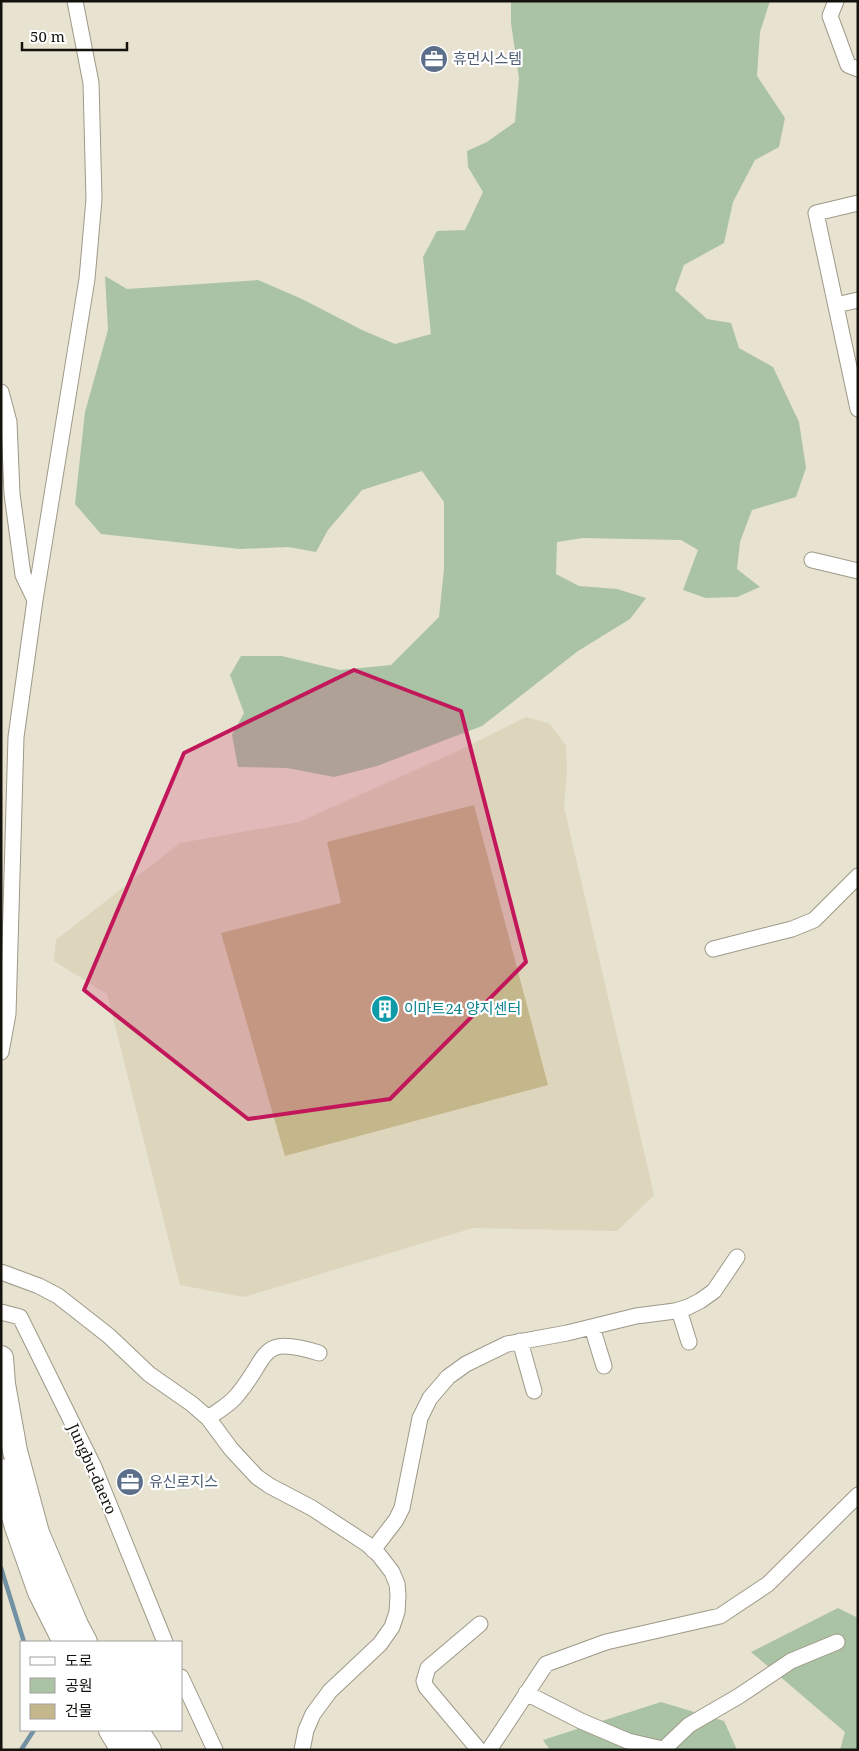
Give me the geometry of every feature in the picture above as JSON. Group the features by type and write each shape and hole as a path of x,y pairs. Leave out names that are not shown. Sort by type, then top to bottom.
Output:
{"main road":[{"path":"1,1358 3,1384 15,1451 37,1533 76,1626 84,1641"},
{"path":"1,1470 16,1528 40,1592 64,1641"},
{"path":"111,1731 123,1750"},
{"path":"137,1731 148,1750"}],"street":[{"path":"1,1052 8,1014 16,737 35,600 87,279 94,199 91,83 75,1"},
{"path":"836,1 830,16 848,65 858,69"},
{"path":"858,204 816,213 856,387 858,409"},
{"path":"836,305 858,300"},
{"path":"1,392 9,422 12,494 24,575 35,600"},
{"path":"812,560 858,571"},
{"path":"713,949 792,929 814,920 858,876"},
{"path":"373,1550 396,1520 402,1508 420,1418 430,1398 448,1377 466,1364 499,1347 629,1318 679,1310 700,1301 714,1291 737,1257"},
{"path":"1,1272 39,1286 58,1296 115,1342 149,1374 192,1404 208,1418 231,1449 257,1477 312,1508 373,1550 380,1555 392,1572 397,1584 397,1612 392,1627 380,1644 330,1690 313,1714 306,1730 302,1750"},
{"path":"679,1310 689,1342"},
{"name":"Jungbu-daero","path":"1,1312 20,1317 94,1467 165,1641"},
{"path":"592,1327 604,1366"},
{"path":"520,1341 534,1391"},
{"path":"208,1418 218,1410 229,1405 240,1393 263,1356 271,1349 286,1345 297,1346 319,1353"},
{"path":"489,1750 546,1664 606,1642 720,1616 768,1584 858,1495"},
{"path":"479,1750 426,1687 424,1681 428,1668 480,1624"},
{"path":"526,1693 581,1721 628,1740 666,1749 688,1725 739,1696 791,1661 837,1642"},
{"path":"182,1679 215,1750"}],"highlighted area":[{"path":"354,670 461,711 526,962 390,1099 248,1119 84,990 184,753"}],"shaded area":[{"path":"526,717 550,724 566,746 567,770 564,807 654,1195 617,1231 473,1228 244,1297 180,1285 107,994 54,961 56,940 180,843 299,822 458,751"}],"green space":[{"path":"511,1 770,1 760,32 757,76 785,118 779,147 755,160 733,202 724,243 684,265 675,290 707,319 731,323 739,348 773,367 799,422 806,468 796,497 752,510 740,542 737,569 760,587 737,597 706,598 683,590 698,550 681,540 583,538 557,542 556,574 579,586 617,589 646,598 630,619 578,651 482,726 377,766 334,777 287,768 238,767 232,735 244,713 230,675 241,656 282,656 340,670 391,665 439,617 444,569 444,502 422,471 362,490 328,530 316,552 288,547 240,549 101,534 75,504 85,412 108,330 105,276 127,289 258,280 395,344 431,334 423,257 437,231 465,230 483,192 468,167 467,151 487,142 515,122 519,78 511,23"},
{"path":"838,1608 858,1618 858,1750 840,1750 845,1732 751,1652"},
{"path":"661,1702 724,1721 737,1750 550,1750 543,1740"}],"building":[{"name":"이마트24 양지센터","path":"474,805 548,1085 285,1156 221,933 341,903 327,842"}],"waterway":[{"path":"1,1568 24,1641"},
{"path":"21,1750 33,1731"}],"place":[{"name":"휴먼시스템","path":"434,59"},
{"name":"이마트24 양지센터","path":"385,1009"},
{"name":"유신로지스","path":"130,1482"}]}
